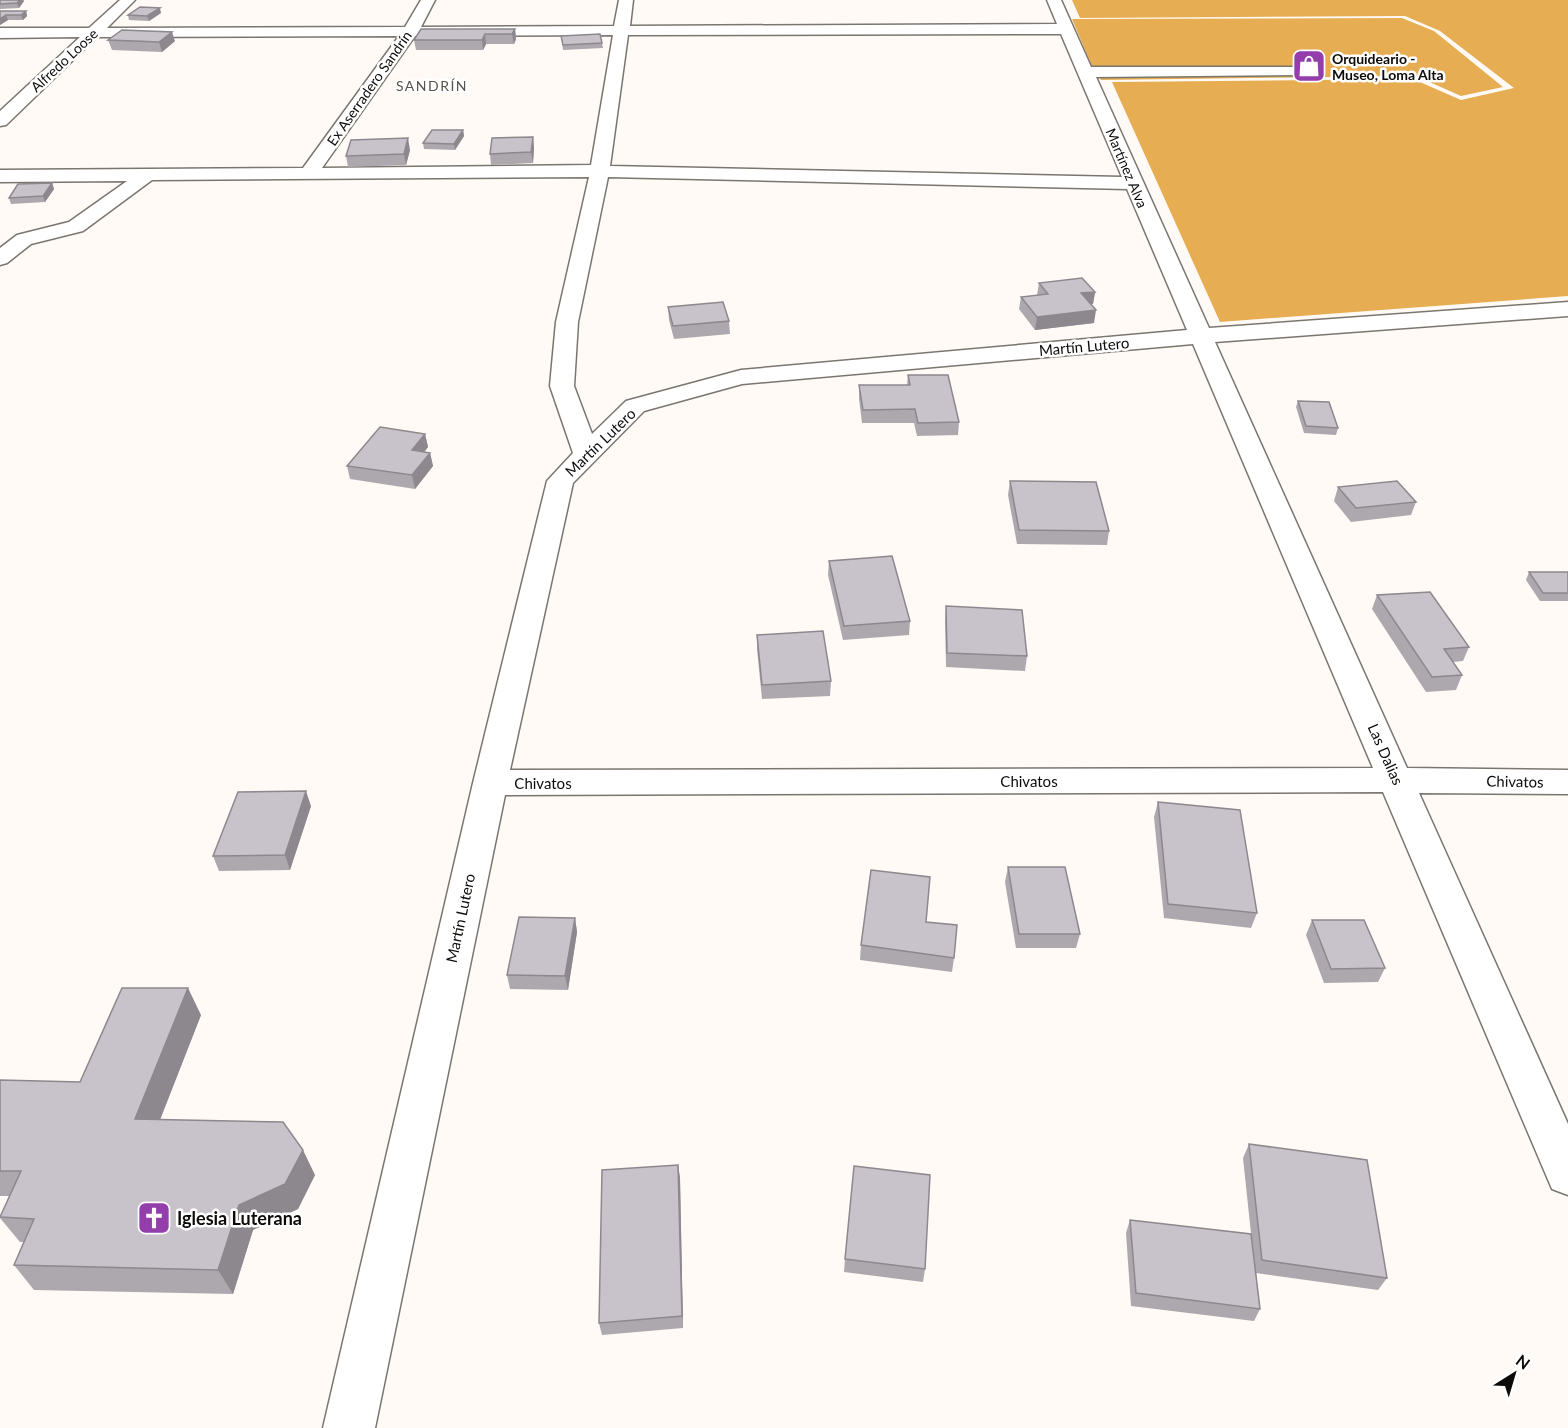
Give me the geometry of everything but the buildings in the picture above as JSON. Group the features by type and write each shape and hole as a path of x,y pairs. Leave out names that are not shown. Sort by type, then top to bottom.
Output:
{"street":[{"name":"Alfredo Loose","path":"0,121 128,0"},
{"name":"Ex Aserradero Sandrín","path":"308,174 410,32 428,0"},
{"path":"587,454 562,386 567,322 600,171 626,0"},
{"name":"Martínez Alva","path":"1054,0 1199,336"},
{"path":"0,33 1067,28"},
{"path":"1085,72 1305,70"},
{"path":"0,176 600,171 1133,183"},
{"path":"0,259 16,235 76,227 146,176"},
{"name":"Martín Lutero","path":"349,1428 490,783 560,481 635,406 741,376 1199,336 1568,309"},
{"name":"Las Dalias","path":"1199,336 1398,780 1568,1174"},
{"name":"Chivatos","path":"490,783 1398,780 1568,782"}],"shaded area":[{"path":"1072,0 1568,0 1568,296 1220,322 1112,82 1413,79 1461,100 1514,88 1440,31 1405,16 1080,18"},
{"path":"1402,18 1434,31 1503,87 1461,96 1416,76 1101,80 1093,69 1072,19"}],"place":[{"name":"Orquideario - Museo, Loma Alta","path":"1309,66"},
{"name":"Iglesia Luterana","path":"154,1218"}],"district":[{"name":"SANDRÍN","path":"432,85"}]}
